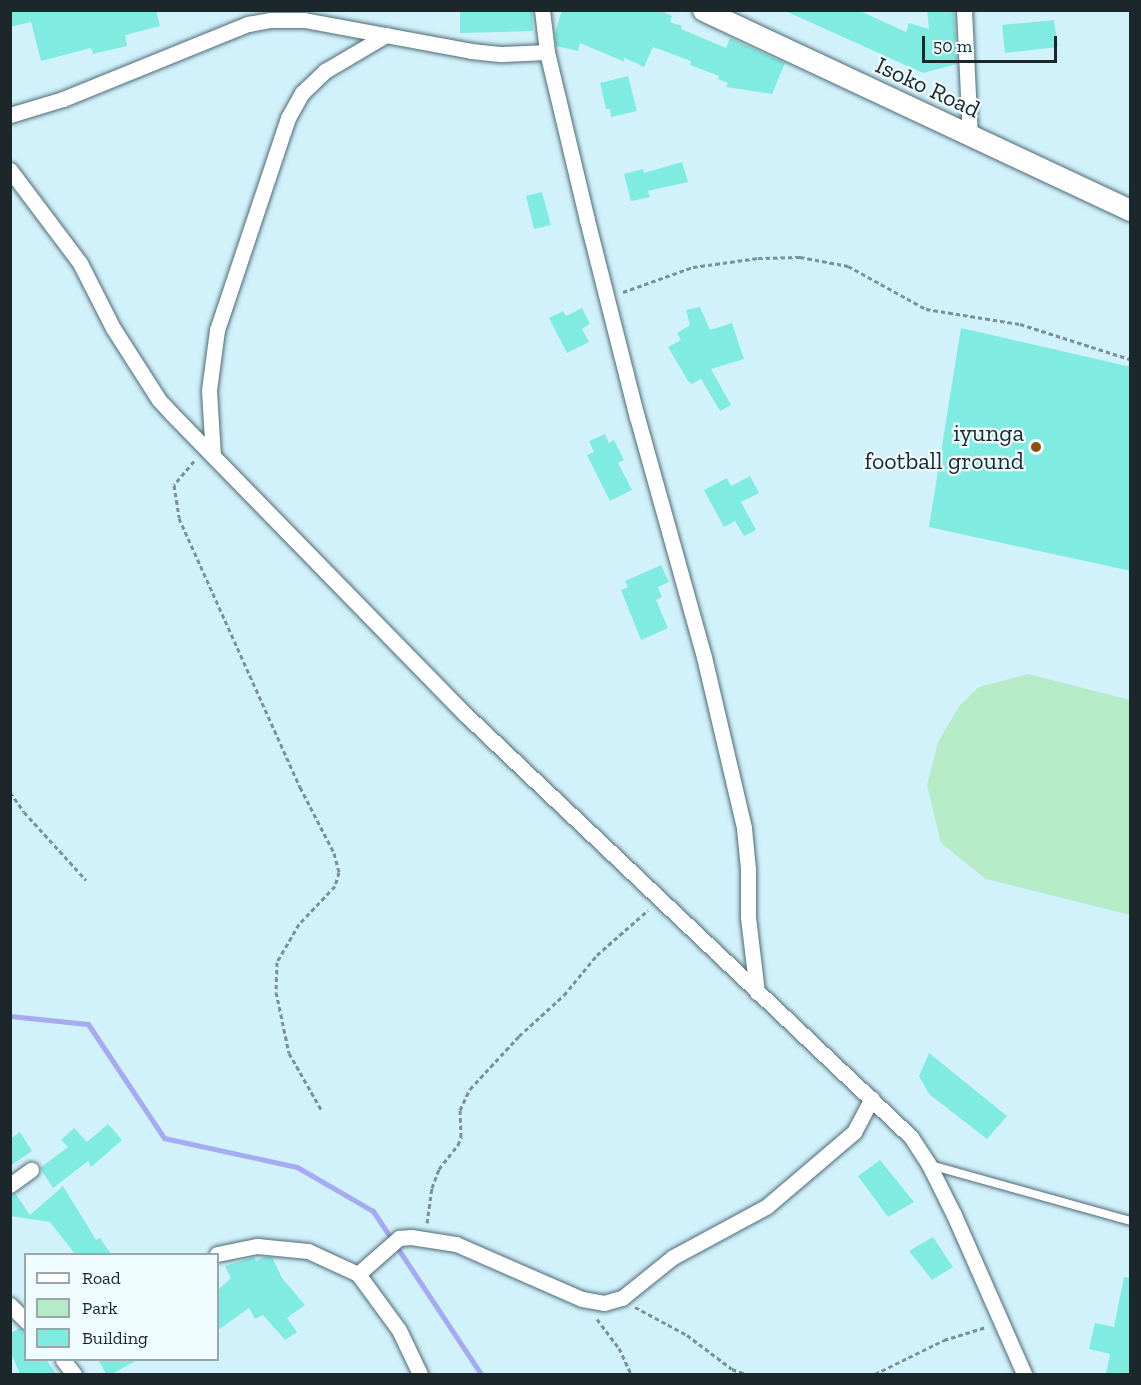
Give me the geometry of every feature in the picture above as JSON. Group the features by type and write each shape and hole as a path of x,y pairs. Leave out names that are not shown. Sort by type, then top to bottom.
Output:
{"street":[{"path":"542,10 547,52 607,297 704,657 744,828 748,869 748,917 757,992"},
{"name":"Isoko Road","path":"704,10 1131,210"},
{"path":"964,10 970,135"},
{"path":"10,115 63,99 248,24 333,18 386,34 471,51 502,54 547,52"},
{"path":"209,452 209,390 217,330 288,118 302,93 325,71 386,34"},
{"path":"10,170 80,263 112,328 159,400 466,715 911,1137 929,1165 1024,1374"},
{"path":"358,1274 399,1238 427,1238 456,1244 477,1252 566,1294 582,1299 604,1303 622,1298 673,1257 766,1207 854,1132 872,1098"},
{"path":"10,1185 32,1170"},
{"path":"219,1254 257,1246 308,1251 358,1274 399,1330 420,1374"},
{"path":"10,1305 24,1319"},
{"path":"64,1361 74,1374"}],"lane":[{"path":"929,1165 1131,1221"}],"path":[{"path":"607,297 693,267 758,258 800,257 848,266 926,309 1020,324 1131,359"},
{"path":"209,452 174,485 179,518 300,787 334,853 339,872 335,886 298,924 277,962 276,992 290,1053 322,1111"},
{"path":"10,792 24,812 86,880"},
{"path":"427,1238 428,1207 432,1188 439,1169 458,1145 461,1137 460,1110 466,1096 519,1036 564,995 597,955 661,899"},
{"path":"622,1298 687,1335 732,1369 746,1374"},
{"path":"582,1299 619,1348 631,1374"},
{"path":"875,1374 944,1340 1002,1322"}],"green space":[{"path":"1028,674 1130,700 1130,915 986,879 941,843 927,785 938,742 960,705 979,687"}],"building":[{"path":"10,10 156,10 160,26 125,35 127,46 93,54 91,48 41,61 31,22 10,27"},
{"path":"460,10 532,10 533,31 460,33"},
{"path":"562,10 660,10 672,16 670,22 682,26 681,29 726,48 730,38 785,63 772,94 726,87 728,83 718,79 719,76 690,65 691,61 653,47 644,67 623,57 625,62 580,43 578,51 556,46 555,33"},
{"path":"783,10 858,10 906,32 909,23 929,29 927,10 954,10 957,64 923,73"},
{"path":"1054,20 1058,47 1005,53 1002,25"},
{"path":"628,76 637,111 611,117 610,109 606,109 600,83"},
{"path":"682,162 688,182 648,191 650,197 631,201 624,174 643,169 644,173"},
{"path":"542,192 551,225 534,229 526,196"},
{"path":"700,307 710,330 732,323 744,359 711,369 731,405 720,411 701,379 692,384 688,381 668,347 681,340 677,333 690,325 686,310"},
{"path":"582,308 590,324 582,329 589,342 567,353 549,318 563,311 566,316"},
{"name":"iyunga football ground","path":"961,328 1131,367 1131,571 929,527"},
{"path":"605,434 609,443 614,440 624,460 618,463 632,490 610,501 587,455 594,452 589,441"},
{"path":"750,476 759,493 741,502 756,530 744,536 735,521 724,527 704,490 727,478 731,486"},
{"path":"661,565 669,582 658,587 662,597 656,600 668,628 641,640 621,590 628,587 625,581"},
{"path":"929,1053 1007,1116 987,1139 929,1094 919,1076"},
{"path":"108,1124 122,1140 91,1167 88,1161 53,1188 40,1168 68,1147 61,1140 74,1128 87,1142"},
{"path":"20,1132 32,1151 10,1166 10,1139"},
{"path":"880,1160 914,1202 888,1217 858,1176"},
{"path":"63,1186 96,1240 100,1238 110,1253 74,1253 50,1222 10,1216 10,1195 15,1193 30,1215"},
{"path":"933,1237 953,1267 932,1280 909,1251"},
{"path":"254,1257 256,1261 264,1257 272,1257 282,1278 305,1305 287,1318 297,1332 285,1340 263,1315 255,1319 249,1308 219,1329 219,1289 231,1278 225,1266"},
{"path":"1124,1277 1131,1278 1131,1374 1106,1374 1110,1354 1089,1349 1095,1323 1114,1327"},
{"path":"19,1328 24,1329 24,1361 47,1361 56,1374 20,1374 10,1351 10,1334"},
{"path":"99,1361 135,1361 112,1374 106,1374"}],"waterway":[{"path":"10,1016 88,1024 164,1138 297,1167 373,1211 481,1374"}],"place":[{"name":"iyunga football ground","path":"1036,447"}]}
